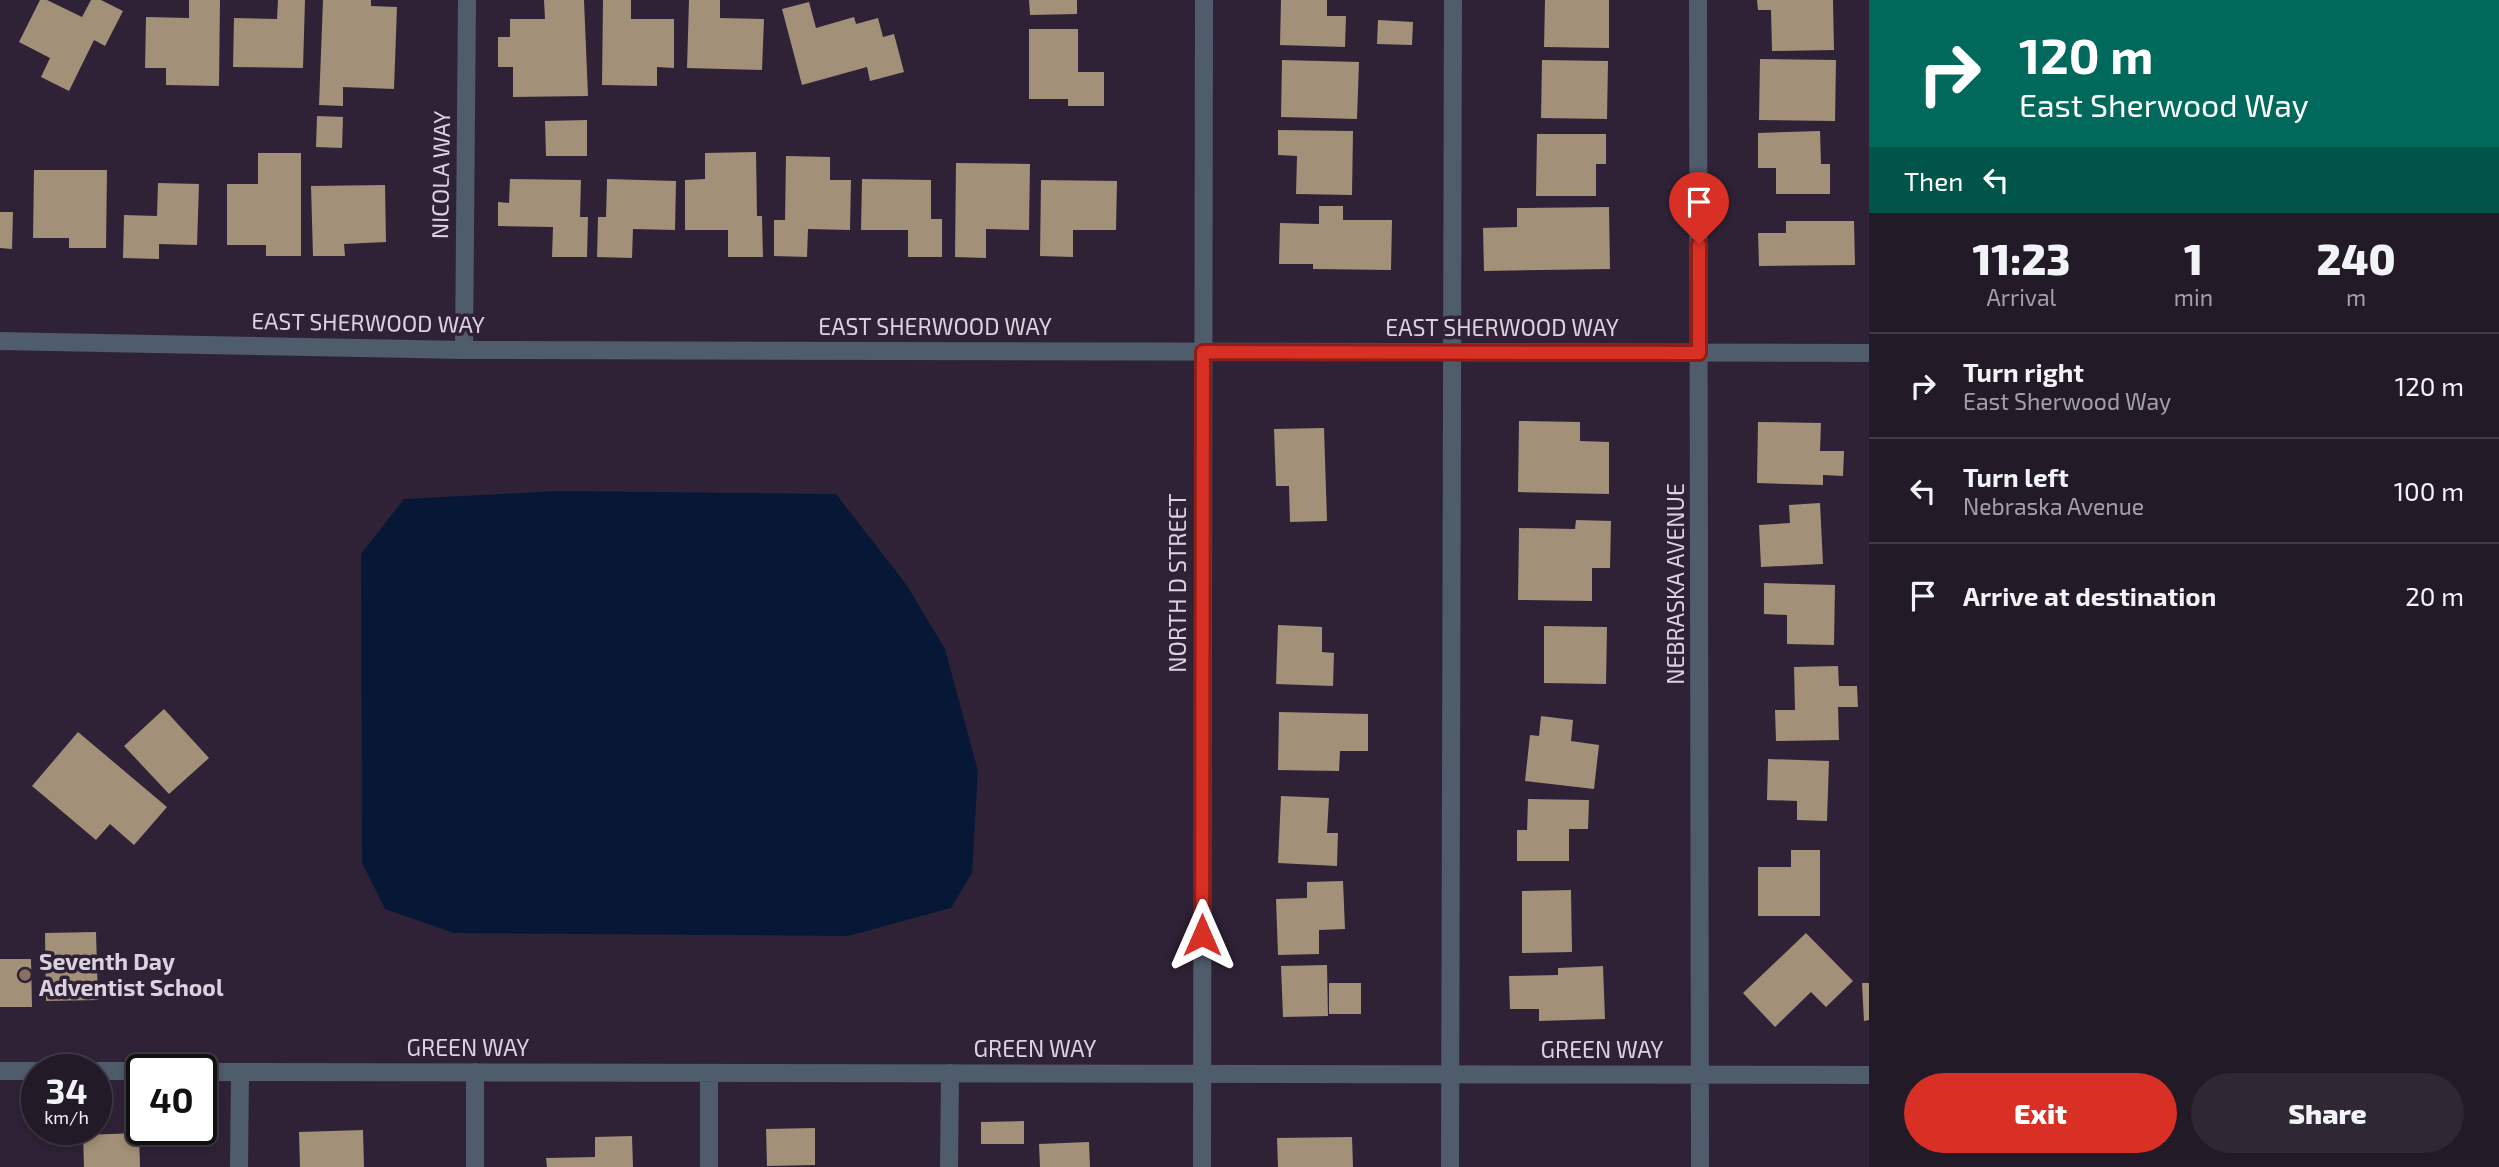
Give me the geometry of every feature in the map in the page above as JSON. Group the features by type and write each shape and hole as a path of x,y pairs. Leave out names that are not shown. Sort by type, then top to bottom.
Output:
{"street":[{"name":"NICOLA WAY","path":"464,350 467,0"},
{"name":"NORTH D STREET","path":"1202,1167 1204,0"},
{"path":"1450,1167 1453,0"},
{"name":"NEBRASKA AVENUE","path":"1698,0 1702,1075 1700,1167"},
{"name":"EAST SHERWOOD WAY","path":"0,341 464,350 1869,353"},
{"path":"0,1071 21,1071"},
{"name":"GREEN WAY","path":"217,1072 1869,1075"},
{"path":"239,1167 240,1072"},
{"path":"475,1072 475,1167"},
{"path":"709,1073 709,1167"},
{"path":"949,1167 950,1073"}],"water":[{"path":"560,491 836,494 906,584 945,649 978,771 972,873 951,908 848,936 454,933 385,909 362,863 361,554 404,499"}],"building":[{"path":"40,0 47,0 82,17 91,0 101,0 123,11 105,46 94,40 69,91 41,77 50,58 19,42"},
{"path":"189,0 220,0 219,86 166,85 166,68 145,68 146,17 189,18"},
{"path":"278,0 305,0 303,68 233,67 234,18 277,19"},
{"path":"323,0 371,0 371,6 397,7 394,89 343,87 343,106 319,105"},
{"path":"544,0 584,0 588,96 513,97 513,67 498,67 498,37 510,37 510,19 545,19"},
{"path":"603,0 631,0 631,19 674,19 674,68 657,67 657,86 602,85"},
{"path":"689,0 720,0 720,18 764,19 762,70 687,68"},
{"path":"1029,0 1077,0 1077,14 1030,15"},
{"path":"1281,0 1327,0 1327,16 1346,16 1345,47 1280,45"},
{"path":"1545,0 1609,0 1609,48 1544,47"},
{"path":"1757,0 1833,0 1834,50 1772,51 1771,10 1758,10"},
{"path":"809,2 816,28 854,17 856,24 878,18 883,37 894,34 904,72 870,81 867,67 802,85 782,9"},
{"path":"1378,20 1413,22 1412,45 1377,44"},
{"path":"1029,29 1078,29 1078,72 1104,72 1104,106 1068,106 1068,99 1029,99"},
{"path":"1760,59 1836,60 1835,121 1759,120"},
{"path":"1282,60 1359,62 1357,119 1281,117"},
{"path":"1542,60 1608,61 1607,119 1541,118"},
{"path":"317,116 343,117 342,148 316,147"},
{"path":"587,120 587,156 546,156 545,121"},
{"path":"1278,130 1353,131 1352,195 1296,194 1297,156 1278,155"},
{"path":"1820,131 1821,164 1830,164 1830,194 1776,194 1776,168 1758,168 1758,133"},
{"path":"1537,134 1606,134 1606,164 1596,164 1596,196 1536,196"},
{"path":"756,152 757,216 762,216 763,257 728,257 728,230 685,230 685,180 705,179 705,153"},
{"path":"258,153 301,153 301,256 266,256 266,245 227,245 227,184 258,184"},
{"path":"786,156 830,157 830,180 851,180 850,230 808,229 807,257 774,256 774,220 785,220"},
{"path":"956,163 1030,164 1029,230 986,229 986,258 955,257"},
{"path":"34,170 107,170 106,248 69,248 69,238 33,238"},
{"path":"510,179 581,180 580,217 588,217 587,257 552,257 553,227 498,226 498,202 509,203"},
{"path":"607,179 676,181 675,230 633,229 632,258 597,257 598,217 606,217"},
{"path":"862,179 931,180 931,219 942,219 942,257 908,257 908,230 861,230"},
{"path":"1041,180 1117,181 1116,230 1073,230 1073,257 1040,256"},
{"path":"158,183 199,184 197,245 159,244 159,259 123,258 124,215 157,216"},
{"path":"385,185 386,242 344,244 345,256 313,256 311,186"},
{"path":"1319,206 1343,206 1343,220 1392,220 1391,270 1313,269 1313,264 1279,264 1280,223 1319,224"},
{"path":"1609,207 1610,269 1484,271 1483,228 1517,227 1517,208"},
{"path":"0,212 13,212 12,249 0,248"},
{"path":"1786,221 1854,221 1855,265 1759,266 1758,233 1786,233"},
{"path":"1519,421 1580,422 1580,441 1609,442 1609,494 1518,492"},
{"path":"1758,422 1821,423 1820,451 1844,451 1843,476 1823,475 1823,485 1757,483"},
{"path":"1324,428 1327,521 1290,522 1289,486 1276,486 1274,429"},
{"path":"1820,503 1823,564 1761,567 1759,525 1790,523 1789,505"},
{"path":"1576,520 1611,521 1610,568 1592,568 1592,601 1518,600 1519,528 1575,529"},
{"path":"1764,583 1835,585 1834,645 1787,644 1787,615 1764,614"},
{"path":"1278,625 1322,627 1322,652 1334,653 1333,686 1276,684"},
{"path":"1544,626 1607,627 1606,684 1544,683"},
{"path":"1838,666 1839,686 1857,686 1858,707 1838,707 1839,740 1776,741 1775,710 1795,710 1794,667"},
{"path":"164,709 209,758 169,794 124,746"},
{"path":"1279,712 1368,714 1368,751 1340,751 1339,771 1278,770"},
{"path":"1541,716 1573,720 1571,741 1599,745 1594,789 1525,781 1530,735 1539,736"},
{"path":"78,732 167,807 134,845 110,824 96,840 32,786"},
{"path":"1768,759 1829,761 1827,821 1797,820 1797,801 1767,800"},
{"path":"1281,796 1329,798 1327,833 1338,833 1337,866 1278,863"},
{"path":"1528,799 1589,800 1588,829 1569,829 1569,861 1517,861 1517,830 1527,830"},
{"path":"1791,850 1820,850 1820,916 1758,916 1758,867 1791,867"},
{"path":"1343,881 1345,929 1319,930 1319,954 1278,955 1276,899 1307,898 1307,882"},
{"path":"1571,890 1572,952 1522,953 1522,891"},
{"path":"96,932 98,1000 46,1001 45,933"},
{"path":"1806,933 1853,981 1826,1007 1811,992 1775,1027 1743,993"},
{"path":"0,959 31,959 32,1007 0,1007"},
{"path":"1327,965 1328,1016 1283,1017 1281,966"},
{"path":"1603,966 1605,1019 1539,1021 1539,1009 1510,1009 1509,976 1558,975 1558,968"},
{"path":"1329,983 1361,983 1361,1014 1329,1014"},
{"path":"1862,983 1869,983 1869,1020 1864,1021"},
{"path":"1024,1121 1024,1144 981,1144 981,1122"},
{"path":"815,1128 815,1165 767,1166 766,1129"},
{"path":"363,1130 364,1167 300,1167 299,1132"},
{"path":"126,1133 126,1145 139,1145 140,1167 84,1167 83,1145 112,1145 112,1134"},
{"path":"632,1136 633,1167 547,1167 546,1158 595,1157 595,1137"},
{"path":"1352,1137 1353,1167 1278,1167 1277,1138"},
{"path":"1089,1142 1090,1167 1040,1167 1039,1144"}],"place":[{"name":"Seventh Day Adventist School","path":"25,975"}],"route":[{"path":"1202,935 1203,352 1699,353 1699,244"}]}
